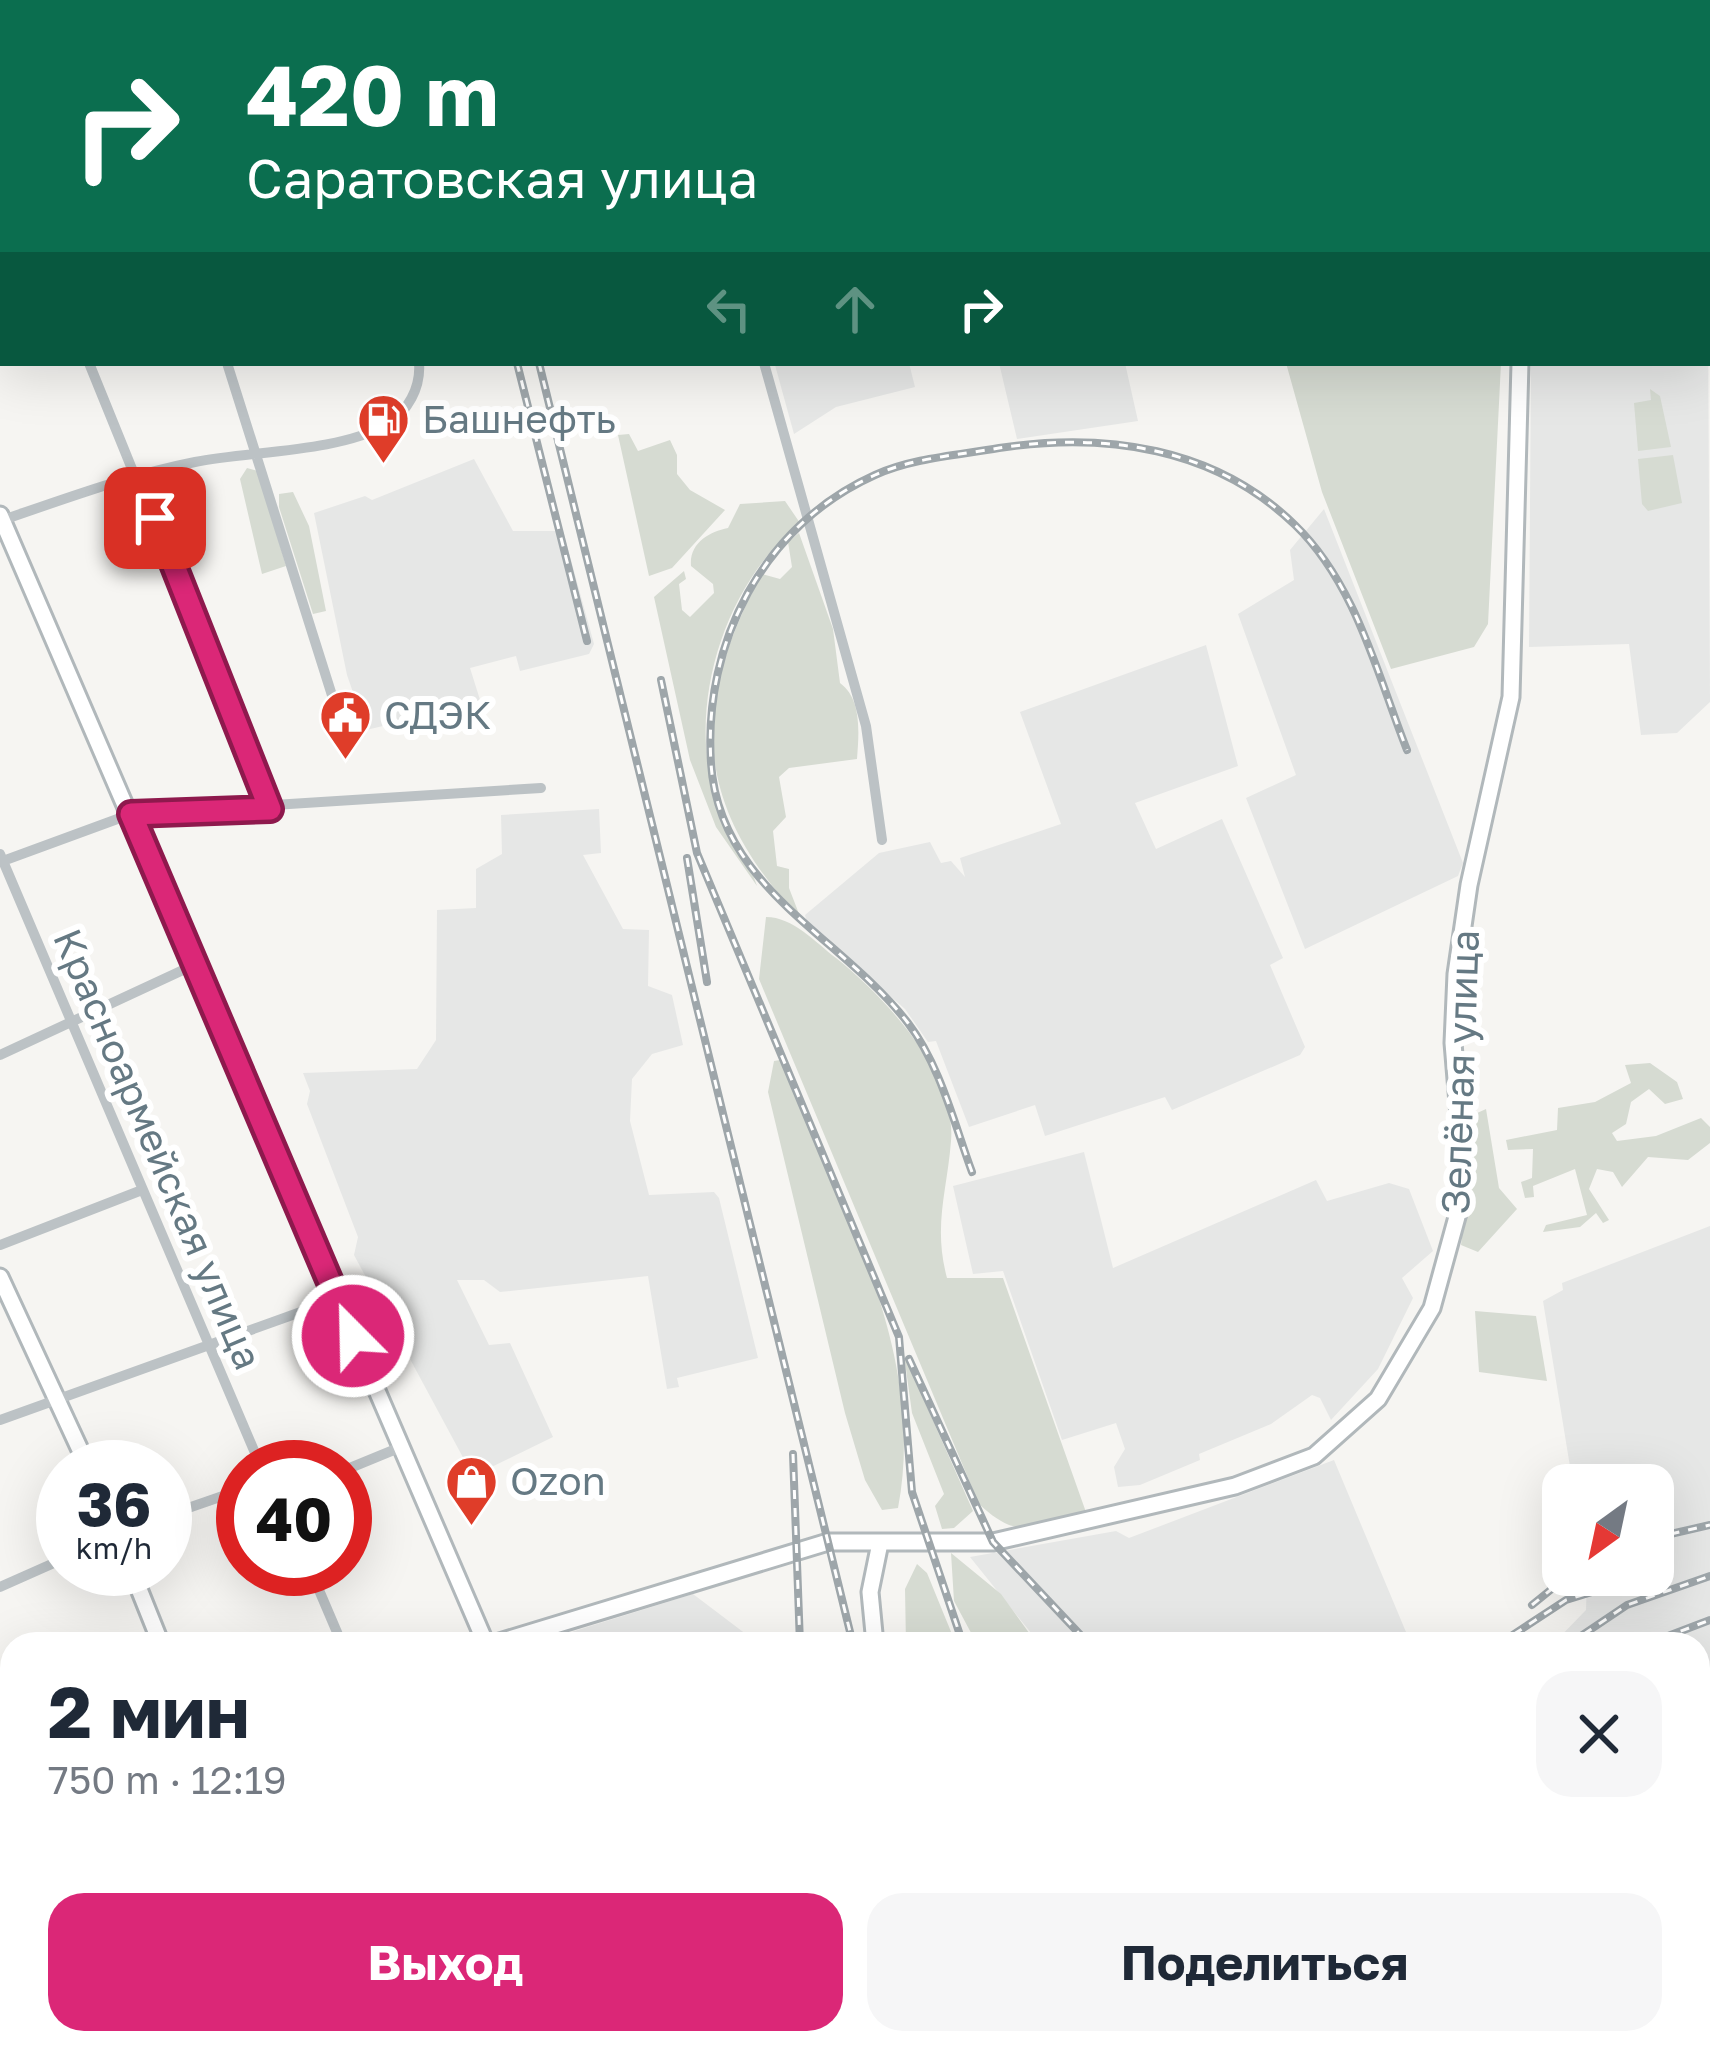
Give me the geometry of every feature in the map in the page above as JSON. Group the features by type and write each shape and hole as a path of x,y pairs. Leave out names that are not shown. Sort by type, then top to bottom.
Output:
{"street":[{"path":"90,366 139,476 270,809"},
{"path":"228,366 260,455 342,727"},
{"path":"419,366 420,382 404,410 385,426 260,455 200,461 1,518 484,1632"},
{"path":"765,366 866,726 882,840"},
{"name":"Зелёная улица","path":"528,1632 828,1542 993,1542 1168,1504 1293,1466 1357,1423 1414,1344 1447,1270 1460,1206 1462,1152 1453,1043 1456,974 1468,885 1511,698 1520,366"},
{"path":"1,859 131,814 270,809 541,788"},
{"name":"Красноармейская улица","path":"1,859 250,1440"},
{"path":"0,1055 196,964"},
{"path":"0,1245 142,1190"},
{"path":"0,1277 76,1440"},
{"path":"0,1420 337,1300"},
{"path":"372,1459 401,1447"},
{"path":"874,1632 870,1592 880,1543"},
{"path":"0,1587 36,1571"},
{"path":"142,1596 156,1632"},
{"path":"322,1596 337,1632"}],"shaded area":[{"path":"775,366 910,366 915,387 836,407 794,434"},
{"path":"1000,366 1126,366 1138,421 1017,439"},
{"path":"1287,366 1501,366 1488,624 1474,647 1391,669 1322,492"},
{"path":"1531,366 1708,366 1710,702 1677,733 1641,735 1629,644 1529,647"},
{"path":"1650,389 1660,396 1671,447 1638,451 1634,403 1651,400"},
{"path":"629,434 638,451 670,440 677,455 677,474 690,490 725,510 672,568 649,576 618,435"},
{"path":"1673,455 1682,503 1648,511 1642,504 1638,459"},
{"path":"474,459 513,531 563,531 594,644 589,654 520,671 516,656 470,668 481,703 366,730 347,675 314,513 365,496 372,500"},
{"path":"247,468 258,471 286,566 262,574 240,479"},
{"path":"293,492 309,526 326,611 313,614 279,507 279,494"},
{"path":"785,501 800,523 773,549 731,614 709,690 706,729 717,804 757,886 716,827 690,760 654,597 684,571 686,579 679,584 682,610 690,617 714,593 713,584 691,566 697,545 728,528 740,504"},
{"path":"1324,509 1463,863 1458,876 1305,949 1246,798 1296,775 1238,614 1294,580 1290,550"},
{"path":"799,533 833,629 840,683 856,707 858,728 857,759 789,768 779,777 786,817 773,831 777,866 789,869 789,888 801,919 766,878 740,837 723,796 714,755 714,713 722,669 738,623 762,574 780,579 792,567 788,542"},
{"path":"1206,645 1238,766 1135,803 1156,849 1222,819 1283,958 1270,965 1305,1047 1300,1055 1172,1110 1165,1097 1045,1136 1035,1105 969,1127 936,1041 928,1042 905,1009 807,923 805,915 879,853 930,842 941,863 951,861 965,877 960,858 1061,824 1020,712"},
{"path":"599,809 601,853 583,855 623,929 649,930 648,986 672,995 683,1045 652,1054 632,1079 630,1121 649,1195 714,1192 719,1198 758,1358 677,1378 679,1387 667,1389 648,1276 500,1292 484,1280 457,1280 489,1345 510,1343 553,1437 473,1476 354,1255 358,1237 307,1104 310,1091 303,1073 417,1069 436,1040 437,910 476,908 476,869 502,854 501,815"},
{"path":"766,917 794,926 855,974 895,1015 930,1064 950,1115 941,1225 947,1278 1003,1278 1087,1515 1041,1527 1018,1527 979,1504 759,979"},
{"path":"780,1060 851,1222 889,1334 904,1449 898,1508 882,1510 865,1480 845,1413 768,1092 774,1061"},
{"path":"1650,1063 1677,1082 1683,1099 1665,1104 1649,1089 1631,1102 1626,1124 1612,1133 1617,1141 1656,1136 1701,1118 1710,1127 1710,1143 1688,1160 1648,1157 1622,1187 1613,1172 1597,1169 1589,1189 1609,1220 1603,1223 1596,1213 1580,1227 1543,1232 1546,1225 1587,1215 1575,1169 1533,1186 1534,1197 1525,1198 1521,1182 1532,1178 1533,1149 1508,1150 1506,1140 1557,1130 1558,1108 1595,1102 1631,1083 1625,1065"},
{"path":"1486,1109 1499,1188 1517,1209 1478,1252 1461,1245 1475,1114"},
{"path":"1084,1152 1113,1268 1316,1180 1327,1201 1389,1183 1409,1189 1433,1251 1402,1278 1413,1298 1378,1369 1331,1420 1320,1398 1312,1395 1271,1424 1199,1454 1200,1460 1140,1485 1118,1487 1114,1467 1125,1449 1116,1423 1062,1440 1003,1271 973,1274 953,1186"},
{"path":"1710,1226 1710,1632 1565,1632 1586,1610 1586,1596 1674,1596 1674,1464 1570,1464 1543,1301 1563,1290 1562,1283"},
{"path":"1475,1311 1536,1316 1547,1381 1479,1372"},
{"path":"904,1355 973,1511 954,1528 942,1529 935,1506 944,1494 912,1413"},
{"path":"1334,1460 1406,1632 1030,1632 970,1557 1116,1531 1129,1538"},
{"path":"951,1553 1001,1594 1028,1632 971,1632 954,1601"},
{"path":"917,1564 927,1573 951,1632 906,1632 905,1589"},
{"path":"693,1594 743,1632 571,1632"}],"railway":[{"path":"518,366 587,641"},
{"path":"540,366 850,1632"},
{"path":"972,1172 938,1076 908,1023 759,877 736,844 719,806 711,763 711,718 730,632 772,556 801,524 835,497 875,475 952,455 1079,442 1157,451 1194,462 1264,499 1316,548 1363,631 1407,750"},
{"path":"661,680 697,853 899,1337 912,1492 959,1632"},
{"path":"687,858 707,982"},
{"path":"909,1359 993,1542 1078,1632"},
{"path":"793,1454 800,1632"},
{"path":"1674,1533 1710,1525"},
{"path":"1587,1632 1627,1605 1710,1576"},
{"path":"1532,1605 1543,1596"},
{"path":"1517,1632 1579,1596"},
{"path":"1678,1632 1710,1620"}],"place":[{"name":"Башнефть","path":"383,465"},
{"name":"СДЭК","path":"345,761"},
{"name":"Ozon","path":"471,1527"}],"route":[{"path":"155,518 270,809 131,814 353,1336"}]}
